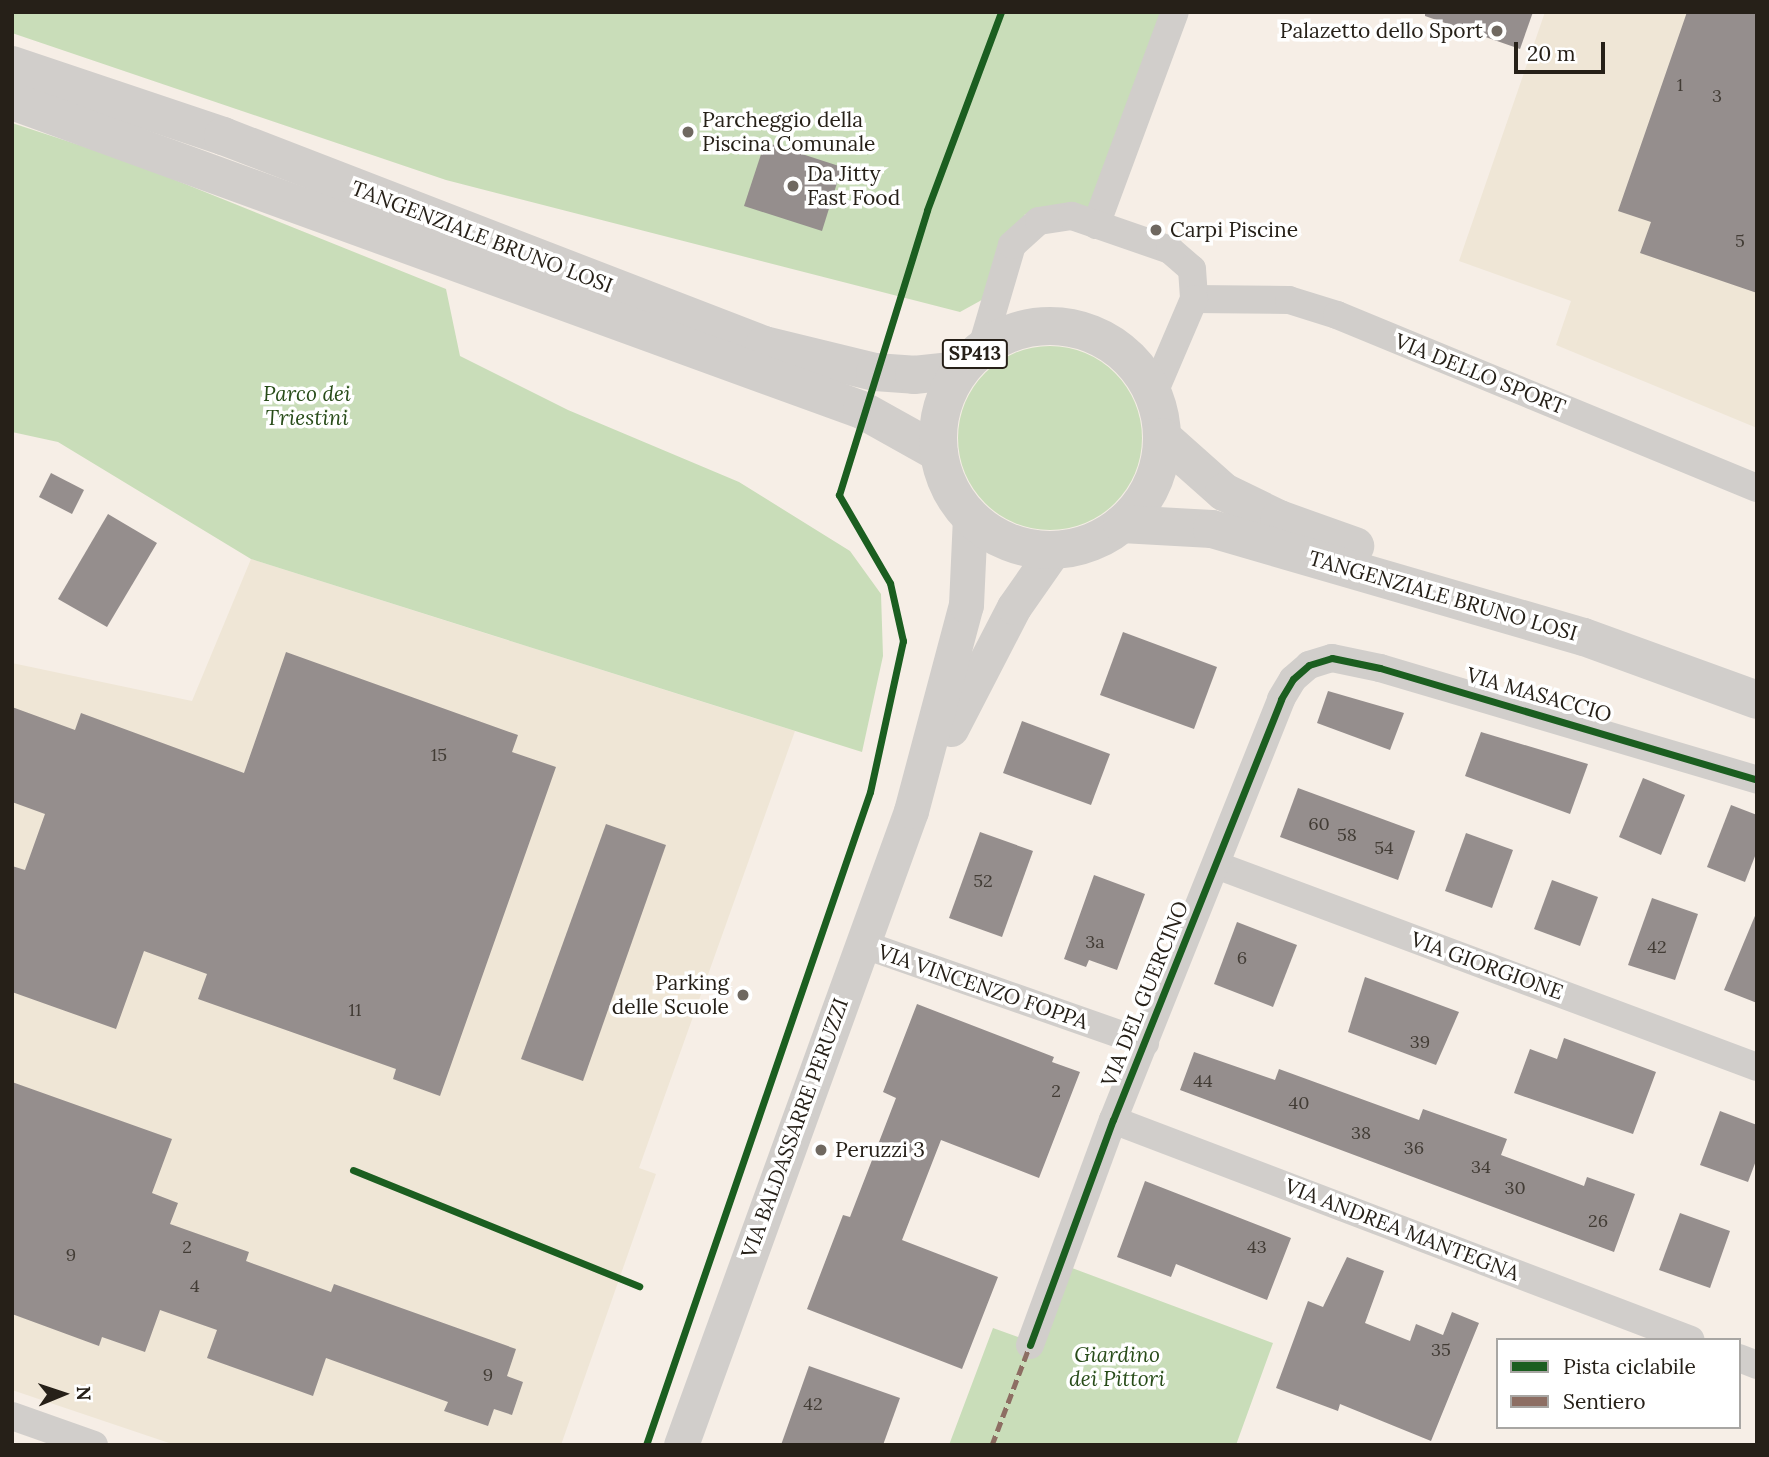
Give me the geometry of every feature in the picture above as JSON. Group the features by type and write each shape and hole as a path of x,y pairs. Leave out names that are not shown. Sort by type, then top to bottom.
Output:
{"main road":[{"name":"TANGENZIALE BRUNO LOSI","path":"12,65 223,136 764,345 875,372 914,375 971,359"},
{"name":"TANGENZIALE BRUNO LOSI","path":"12,101 863,410 939,453"},
{"name":"SP413","path":"1042,325 1077,327 1118,348 1135,363 1154,393 1162,437 1160,462 1148,495 1122,524 1087,545 1053,551 1017,546 986,531 960,506 939,453 937,432 944,399 971,359 1008,332 1042,325"},
{"name":"TANGENZIALE BRUNO LOSI","path":"1162,437 1224,492 1279,519 1757,675"},
{"name":"TANGENZIALE BRUNO LOSI","path":"1122,524 1212,529 1584,637 1757,700"}],"street":[{"path":"1096,225 1174,12"},
{"path":"971,359 1013,245 1022,232 1054,218 1072,216 1170,250 1192,269 1194,299 1154,393"},
{"name":"VIA DELLO SPORT","path":"1194,299 1289,300 1337,315 1757,488"},
{"name":"VIA BALDASSARRE PERUZZI","path":"681,1445 911,811 966,606 970,516"},
{"name":"VIA BALDASSARRE PERUZZI","path":"911,811 990,650 1053,551"},
{"name":"VIA MASACCIO","path":"1309,665 1332,658 1380,668 1757,780"},
{"name":"VIA DEL GUERCINO","path":"1030,1345 1113,1120 1281,699 1293,679 1309,665"},
{"name":"VIA GIORGIONE","path":"1216,865 1757,1067"},
{"name":"VIA VINCENZO FOPPA","path":"862,944 1144,1043"},
{"name":"VIA ANDREA MANTEGNA","path":"1113,1120 1686,1338"},
{"path":"12,1416 94,1445"}],"shaded area":[{"path":"1545,12 1757,12 1757,428 1556,345 1571,301 1459,261"},
{"path":"251,559 795,731 639,1168 656,1174 561,1445 175,1445 12,1390 12,663 192,701"}],"green space":[{"path":"12,12 1167,12 1089,211 1025,214 998,291 960,312 446,180 12,33"},
{"name":"Parco dei Triestini","path":"12,123 128,161 446,289 460,356 568,410 739,482 850,551 881,594 883,656 862,752 251,559 58,442 12,432"},
{"path":"1050,346 1085,353 1115,373 1135,403 1142,438 1135,473 1115,503 1085,523 1050,530 1015,523 985,503 965,473 958,438 965,403 985,373 1015,353"},
{"name":"Giardino dei Pittori","path":"1072,1268 1273,1343 1236,1445 949,1445 993,1328 1043,1346"}],"building":[{"name":"Palazetto dello Sport","path":"1425,12 1533,12 1520,49 1425,16"},
{"path":"1687,12 1757,12 1757,293 1640,253 1651,222 1618,211"},
{"name":"Da Jitty Fast Food","path":"765,142 842,167 822,231 744,206"},
{"path":"51,473 84,490 72,514 39,497"},
{"path":"108,514 157,543 107,627 58,599"},
{"path":"1123,632 1217,667 1194,729 1100,695"},
{"path":"286,652 518,735 512,752 556,767 440,1096 393,1079 396,1069 198,999 207,974 144,951 116,1029 12,992 12,866 25,870 45,814 12,802 12,707 75,730 81,713 244,773"},
{"path":"1328,691 1404,713 1390,750 1317,723"},
{"path":"1022,721 1110,754 1091,805 1003,773"},
{"path":"1481,732 1588,764 1570,814 1465,776"},
{"path":"1643,778 1685,795 1661,855 1619,837"},
{"path":"1298,788 1415,831 1398,880 1280,837"},
{"path":"1731,805 1757,815 1757,851 1745,882 1707,867"},
{"path":"606,824 666,845 583,1081 521,1059"},
{"path":"980,832 1033,851 1002,937 949,918"},
{"path":"1466,833 1513,850 1492,908 1445,891"},
{"path":"1094,875 1145,894 1117,970 1089,960 1086,967 1064,959"},
{"path":"1552,880 1598,897 1580,946 1534,929"},
{"path":"1652,898 1698,914 1675,980 1628,965"},
{"path":"1757,911 1757,1003 1724,990"},
{"path":"1237,922 1297,945 1273,1007 1214,984"},
{"path":"1365,977 1459,1012 1436,1065 1348,1032"},
{"path":"917,1004 1054,1057 1052,1062 1080,1072 1039,1178 941,1140 902,1240 998,1277 962,1369 807,1309 843,1215 850,1217 896,1098 883,1092"},
{"path":"1564,1038 1656,1072 1633,1134 1514,1093 1530,1049 1557,1059"},
{"path":"1194,1052 1275,1080 1279,1069 1419,1120 1423,1109 1507,1139 1501,1155 1584,1186 1587,1177 1635,1194 1614,1252 1180,1090"},
{"path":"12,1082 172,1139 152,1193 178,1203 170,1224 249,1252 246,1261 331,1292 334,1284 516,1349 507,1376 523,1382 512,1415 494,1409 488,1426 444,1411 448,1402 326,1358 313,1396 207,1358 217,1330 160,1310 145,1352 102,1337 99,1346 12,1314"},
{"path":"1720,1111 1757,1125 1757,1158 1748,1182 1700,1165"},
{"path":"1145,1181 1291,1238 1267,1300 1176,1264 1171,1277 1117,1257"},
{"path":"1680,1213 1730,1231 1710,1288 1659,1270"},
{"path":"1347,1257 1384,1271 1365,1323 1410,1341 1416,1324 1443,1335 1452,1312 1479,1323 1431,1441 1340,1404 1338,1411 1276,1388 1308,1301 1323,1307"},
{"path":"809,1366 900,1398 883,1445 781,1445"}],"marked path":[{"path":"992,1445 1030,1345"}],"cycle path":[{"path":"646,1445 870,792 903,641 890,583 839,495 927,210 1001,12"},
{"path":"1030,1345 1113,1120 1281,699 1293,679 1309,665 1332,658 1380,668 1757,780"},
{"path":"353,1170 639,1286"}],"place":[{"name":"Palazetto dello Sport","path":"1497,31"},
{"name":"Parcheggio della Piscina Comunale","path":"688,132"},
{"name":"Da Jitty Fast Food","path":"793,186"},
{"name":"Carpi Piscine","path":"1156,230"},
{"name":"Parking delle Scuole","path":"743,995"},
{"name":"Peruzzi 3","path":"821,1150"}]}
